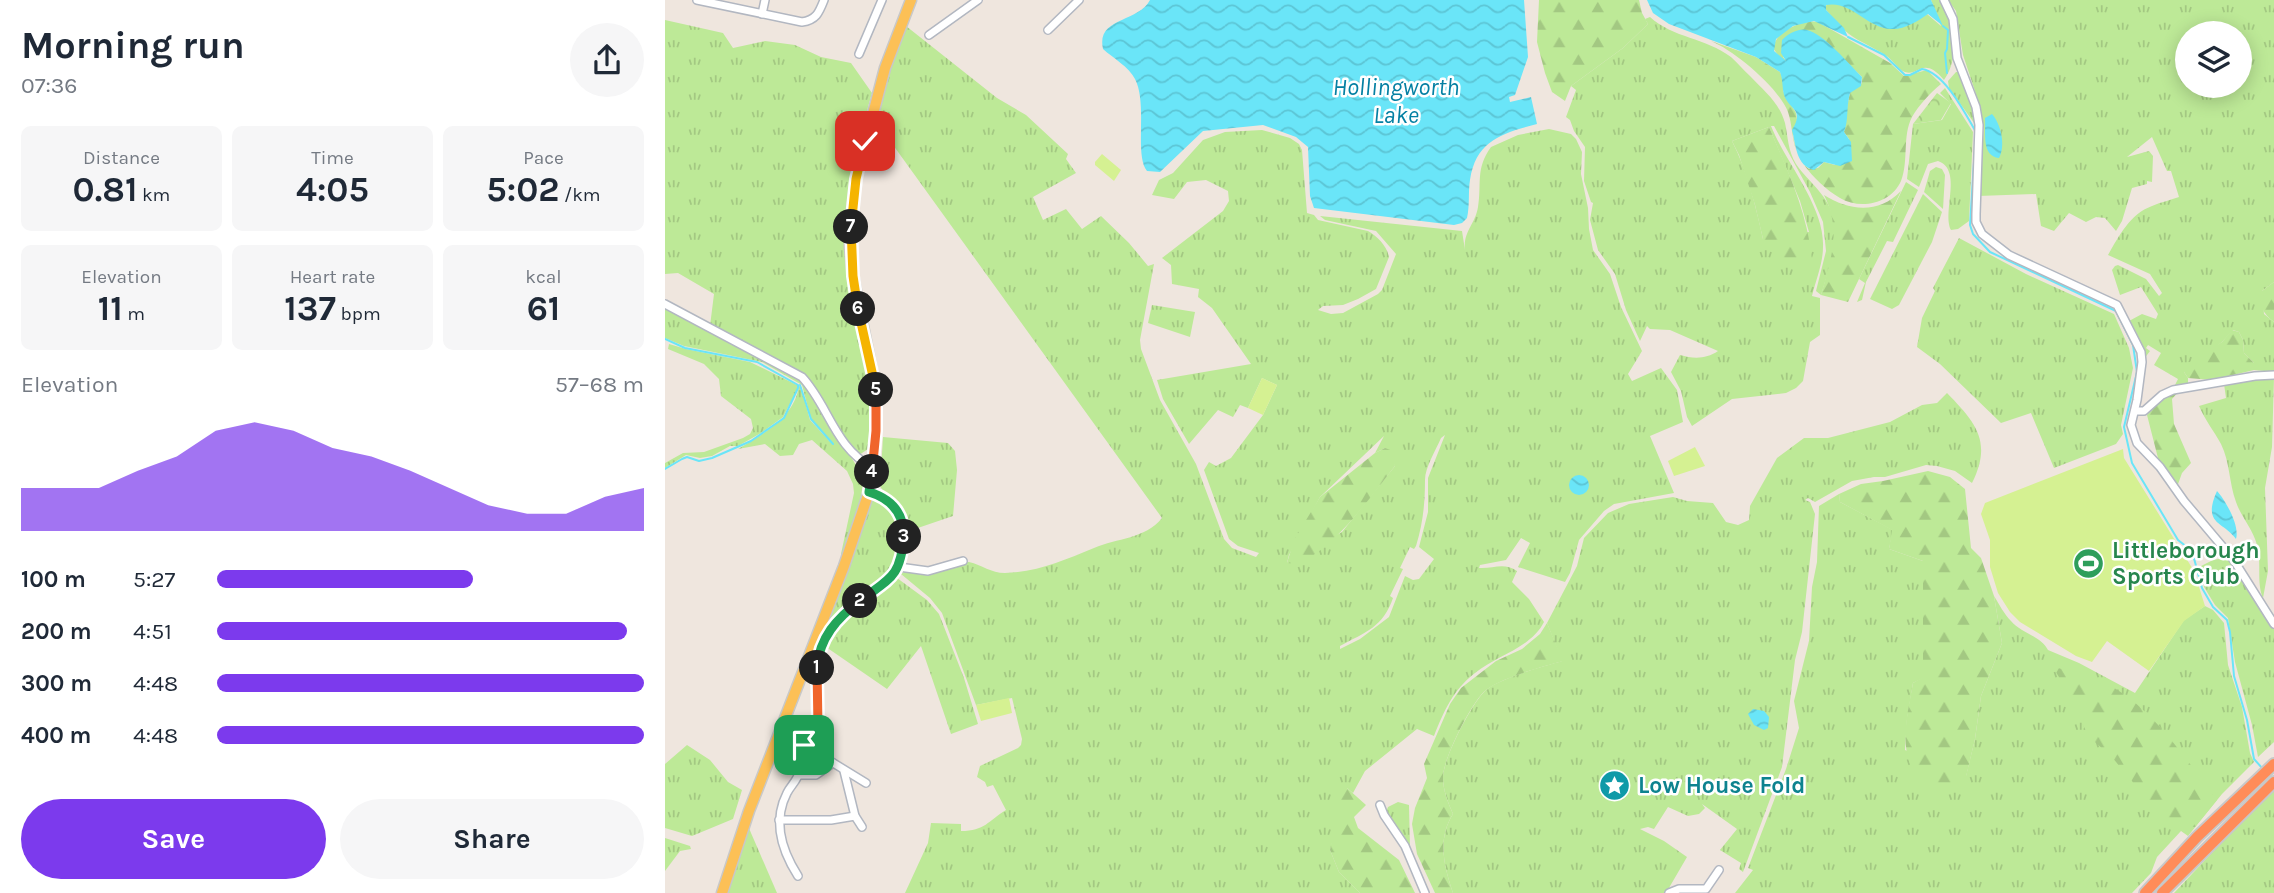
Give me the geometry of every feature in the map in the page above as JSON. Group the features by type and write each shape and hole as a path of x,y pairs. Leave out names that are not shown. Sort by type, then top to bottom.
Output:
{"highway":[{"path":"2145,893 2197,837 2274,764"},
{"path":"2162,893 2274,782"}],"main road":[{"path":"722,893 749,811 844,566 869,492 876,431 876,391 855,292 850,247 856,179 885,68 911,0"}],"street":[{"path":"697,0 802,22 811,21 817,16 824,0"},
{"path":"762,14 765,0"},
{"path":"859,54 882,0"},
{"path":"929,35 978,0"},
{"path":"1048,30 1079,0"},
{"path":"1944,0 1953,19 1958,58 1976,107 1979,125 1976,222 1982,234 2010,255 2117,305 2141,352 2142,362 2131,425 2137,443 2160,467 2184,501 2233,559 2274,624"},
{"path":"665,304 801,377 812,388 832,425 857,459 873,468"},
{"path":"2135,411 2144,411 2162,395 2173,390 2274,375"},
{"path":"772,753 780,755 804,745 815,736 818,727 818,660 828,632 845,612 894,575 899,567 904,534 901,514 887,500 869,492"},
{"path":"899,567 927,571 963,561"},
{"path":"804,745 866,783"},
{"path":"798,876 784,852 779,820 785,796 800,772 816,775 833,764"},
{"path":"844,771 855,816 862,827"},
{"path":"1380,805 1405,846 1425,893"},
{"path":"779,820 831,820 855,816"},
{"path":"1669,893 1679,889 1706,889 1719,870"}],"green space":[{"path":"1539,0 1639,0 1648,24 1623,48 1571,86 1565,101 1552,92 1537,42"},
{"path":"1931,0 1941,0 1950,19 1954,40 1952,61 1944,80 1931,69 1921,68 1910,73 1903,71 1888,57 1846,32 1825,7 1828,3 1844,5 1882,27 1893,28 1907,24 1927,14 1941,26"},
{"path":"1948,0 2274,0 2274,282 2262,291 2264,314 2274,322 2274,372 2254,370 2254,363 2244,353 2239,332 2233,330 2184,372 2188,383 2177,388 2174,387 2178,379 2154,365 2161,353 2148,345 2146,348 2150,351 2144,359 2136,332 2129,321 2142,314 2156,319 2158,314 2141,287 2120,295 2112,270 2118,265 2146,279 2159,296 2162,293 2150,274 2108,255 2116,240 2137,214 2179,197 2171,171 2167,171 2152,137 2127,157 2149,151 2153,156 2152,182 2147,181 2147,184 2132,188 2122,221 2116,231 2105,218 2096,217 2086,222 2069,213 2054,231 2041,226 2036,194 1978,196 1984,129 1963,55 1956,11"},
{"path":"1650,17 1669,29 1721,51 1734,59 1766,92 1785,123 1793,159 1828,204 1834,221 1833,249 1821,295 1816,291 1826,251 1823,222 1810,192 1774,126 1771,126 1811,201 1822,232 1822,259 1812,296 1820,298 1820,335 1810,342 1803,381 1796,388 1786,393 1732,399 1692,426 1681,391 1671,372 1680,355 1700,358 1718,351 1670,330 1650,329 1647,326 1640,341 1626,310 1615,274 1598,250 1590,220 1593,203 1584,181 1585,147 1566,117 1576,90 1571,86 1623,48 1648,24 1645,19","holes":["1769,127 1800,201 1809,232 1763,239 1747,176 1732,141"]},
{"path":"665,20 723,33 733,48 765,41 795,45 821,57 851,63 872,93 851,174 844,237 847,273 870,388 868,449 859,455 836,425 806,375 710,326 714,294 678,273 665,274"},
{"path":"1808,21 1818,22 1890,63 1904,76 1927,70 1941,84 1925,99 1912,117 1907,132 1901,181 1883,200 1865,204 1848,202 1825,187 1804,165 1809,169 1818,168 1824,162 1835,165 1849,139 1844,132 1850,93 1862,83 1862,77 1820,37 1783,57 1787,62 1780,58 1773,48 1778,37 1791,27"},
{"path":"906,26 997,98 1026,115 1068,154 1066,159 1076,173 1033,197 1043,220 1066,209 1082,229 1101,216 1148,266 1154,264 1140,340 1141,349 1160,400 1196,464 1224,539 1232,548 1256,557 1259,553 1238,546 1229,539 1204,470 1209,462 1216,466 1231,458 1263,415 1277,385 1262,378 1248,408 1240,405 1233,417 1218,410 1189,444 1163,399 1157,380 1251,364 1212,308 1198,297 1199,289 1172,284 1171,265 1162,258 1223,211 1229,201 1228,191 1206,180 1187,182 1174,199 1152,195 1159,180 1173,173 1203,140 1225,132 1262,130 1290,138 1299,144 1302,150 1307,213 1318,220 1368,231 1381,242 1389,257 1376,289 1343,305 1323,306 1318,310 1331,314 1343,313 1382,290 1396,254 1376,231 1325,220 1320,216 1462,231 1465,250 1467,233 1478,207 1483,162 1491,147 1518,135 1549,129 1571,134 1576,139 1582,152 1581,174 1593,250 1610,274 1621,307 1642,351 1628,374 1632,381 1661,368 1677,390 1683,422 1650,436 1674,493 1614,504 1604,511 1579,540 1565,582 1518,567 1530,543 1521,538 1506,560 1480,565 1479,568 1503,566 1517,571 1512,582 1529,599 1544,622 1522,645 1484,667 1461,686 1434,736 1417,729 1365,771 1353,793 1347,788 1330,850 1339,872 1360,893 905,893 928,843 931,823 961,824 961,831 969,831 981,827 1006,810 993,785 987,787 985,782 977,777 980,766 1018,748 1022,739 1012,698 976,705 942,613 930,598 901,574 910,569 969,562 1000,573 1029,570 1139,534 1162,518 875,120","holes":["1445,435 1428,478 1428,512 1419,547 1434,559 1419,579 1413,580 1405,576 1389,617 1360,639 1340,649 1340,646 1373,628 1389,608 1393,598 1390,596 1403,569 1400,568 1410,547 1414,549 1416,546 1423,513 1427,470 1441,438","1384,436 1375,453 1385,448 1395,466 1342,532 1287,563 1320,497"]},
{"path":"1711,41 1756,57 1780,72 1784,82 1783,91 1796,113 1793,135 1796,150 1788,112 1776,92 1744,62"},
{"path":"1956,72 1960,72 1977,127 1949,88 1948,81"},
{"path":"1945,88 1973,132 1969,221 1958,229 1951,230 1951,182 1945,166 1938,161 1928,164 1919,187 1907,179 1913,124 1942,120 1951,104 1940,93"},
{"path":"1937,93 1951,103 1941,120 1913,124"},
{"path":"1769,127 1802,210 1812,261 1780,264 1763,239 1755,205 1732,141"},
{"path":"1102,154 1121,170 1114,181 1095,165"},
{"path":"1936,167 1942,169 1945,175 1943,209 1924,192 1930,171"},
{"path":"1906,182 1918,190 1893,242 1887,241 1866,282 1862,300 1857,302 1865,283 1859,279"},
{"path":"1901,191 1848,302 1821,295 1834,233 1824,195 1843,204 1864,208 1883,204"},
{"path":"1923,194 1942,212 1932,242 1899,305 1892,309 1870,299"},
{"path":"1959,238 2026,274 2114,314 2129,348 2133,368 2121,425 2123,434 2116,444 2054,468 2031,413 2001,423 1940,364 1917,347 1922,318 1935,291 1933,288"},
{"path":"2274,282 2274,322 2264,312 2261,301 2262,291"},
{"path":"1152,305 1195,312 1190,337 1148,323"},
{"path":"665,307 800,377 852,455 864,478 859,508 843,556 841,554 854,493 847,471 812,440 799,444 793,455 780,456 765,444 738,449 767,431 784,416 796,397 799,386 810,420 833,445 811,419 802,385 762,362 684,346 665,338"},
{"path":"2232,330 2239,332 2244,353 2254,363 2254,370 2212,380 2188,378 2184,372 2185,365 2222,342"},
{"path":"669,344 750,362 797,385 798,388 783,417 761,433 712,456 700,458 686,455 665,468 665,463 683,453 704,452 743,438 750,434 753,428 751,419 721,396 719,379 704,364 668,349"},
{"path":"2274,377 2272,447 2265,488 2268,571 2263,598 2255,539 2236,502 2224,451 2199,406 2226,398 2224,384"},
{"path":"1262,378 1277,385 1263,415 1248,408"},
{"path":"2179,391 2172,399 2174,424 2191,463 2182,473 2177,487 2159,462 2147,415 2159,400"},
{"path":"1947,393 1966,413 1978,433 1981,455 1972,483 1955,471 1926,465 1885,477 1852,481 1815,502 1808,498 1805,500 1810,502 1815,514 1802,632 1795,660 1782,767 1743,872 1739,869 1741,863 1720,850 1737,829 1702,804 1705,808 1699,814 1688,816 1668,807 1654,829 1640,829 1687,857 1666,893 1453,893 1445,863 1444,843 1448,823 1453,814 1443,777 1453,745 1473,706 1486,690 1512,677 1562,661 1547,623 1577,566 1584,538 1608,513 1629,504 1673,497 1713,503 1726,522 1738,525 1749,520 1750,506 1777,458 1804,438 1828,438 1890,422 1922,405 1937,403"},
{"path":"883,437 948,443 955,451 957,470 953,516 909,531 905,517 880,486"},
{"path":"1695,447 1705,466 1674,476 1668,461"},
{"path":"1385,448 1393,451 1395,466 1361,509 1316,554 1301,561 1287,563 1294,540 1320,497"},
{"name":"Littleborough Sports Club","path":"2123,449 2124,458 2194,571 2205,606 2184,621 2149,671 2107,641 2092,662 2076,656 2020,622 1998,593 1990,567 1990,540 1981,514 1985,503"},
{"path":"1928,471 1950,477 1965,489 1971,548 1981,558 1994,596 2002,643 1981,696 1966,777 1933,798 1913,771 1906,750 1907,716 1913,683 1923,677 1923,561 1889,549 1892,530 1840,502 1839,494 1861,484"},
{"path":"1839,494 1840,502 1893,530 1889,549 1923,561 1923,678 1913,683 1905,750 1966,776 1981,696 2002,643 1994,596 2011,621 2041,641 2048,650 2135,693 2184,620 2205,606 2213,610 2224,623 2228,665 2242,707 2254,762 2222,794 2188,836 2181,831 2157,857 2151,873 2132,893 1735,893 1753,870 1748,868 1799,728 1794,701 1809,641 1812,587 1817,562 1819,506"},
{"path":"879,498 889,505 901,520 900,552 894,570 829,628 825,626 871,502"},
{"path":"2228,557 2274,628 2274,742 2258,757 2235,662 2228,618 2215,605 2204,587 2201,566"},
{"path":"897,578 927,600 939,614 964,678 978,724 951,734 921,646 887,689 826,647 838,625 855,606 875,590"},
{"path":"1547,623 1563,661 1512,677 1486,690 1473,706 1453,744 1443,777 1453,814 1445,833 1444,853 1453,893 1435,893 1417,854 1412,824 1415,808 1427,778 1424,764 1450,704 1461,688 1496,661 1522,649 1540,634"},
{"path":"2052,666 2109,685 2126,695 2169,737 2217,800 2195,827 2160,827 2132,781 2111,756 2088,736 2068,691"},
{"path":"1009,698 1012,713 981,721 976,705"},
{"path":"687,745 710,760 728,782 742,790 733,819 692,836 665,828 665,764"},
{"path":"1342,786 1366,805 1354,817 1358,828 1399,860 1415,893 1360,893 1339,872 1330,850"},
{"path":"2274,787 2274,893 2174,893"},
{"path":"1398,802 1409,805 1410,848 1386,812 1388,807"},
{"path":"748,826 777,893 727,893"},
{"path":"665,838 690,846 691,849 680,851 665,871"}],"water":[{"name":"Hollingworth Lake","path":"1150,0 1524,0 1528,57 1515,95 1509,97 1510,102 1531,97 1537,124 1502,135 1485,147 1473,166 1467,218 1454,225 1314,208 1310,196 1308,147 1296,137 1263,125 1203,131 1160,172 1147,171 1141,153 1139,89 1129,71 1103,49 1103,39 1112,25 1137,13"},
{"path":"1647,0 1931,0 1943,26 1928,14 1901,28 1891,29 1874,24 1843,6 1826,5 1826,10 1844,28 1848,37 1814,21 1793,26 1776,39 1774,51 1786,61 1781,53 1782,40 1797,31 1813,32 1836,50 1862,77 1861,86 1850,93 1844,132 1851,142 1852,161 1840,166 1824,162 1814,170 1800,160 1792,130 1797,114 1786,100 1780,72 1756,57 1669,24 1653,13"},
{"path":"1992,114 2001,135 1999,158 1989,153 1986,142 1985,118"},
{"path":"1575,475 1583,475 1589,485 1583,495 1575,495 1569,489 1569,481"},
{"path":"2217,491 2234,521 2236,539 2213,516 2213,502"},
{"path":"1753,709 1764,711 1769,717 1768,728 1764,730 1754,725 1748,714"}],"waterway":[{"path":"1943,26 1948,30 1945,53 1947,73"},
{"path":"1848,37 1884,55 1905,75 1922,69 1939,78 1976,132"},
{"path":"1974,162 1970,225 1973,234 1990,252 2116,311 2133,345 2137,372 2124,427 2132,463 2178,540 2192,551 2202,588 2213,607 2227,620 2234,676 2247,720 2254,759 2263,769"},
{"path":"665,339 685,348 757,362 798,385 784,418 751,441 712,458 699,461 687,457 665,469"},
{"path":"800,385 811,419 833,444"}],"place":[{"name":"Littleborough Sports Club","path":"2089,563"},
{"name":"Low House Fold","path":"1615,785"}],"route":[{"path":"804,745 815,736 818,727 818,660 825,639 845,612 894,575 899,567 903,547 901,514 880,495 869,492 876,431 876,391 855,292 850,247 856,179 865,141"}]}
